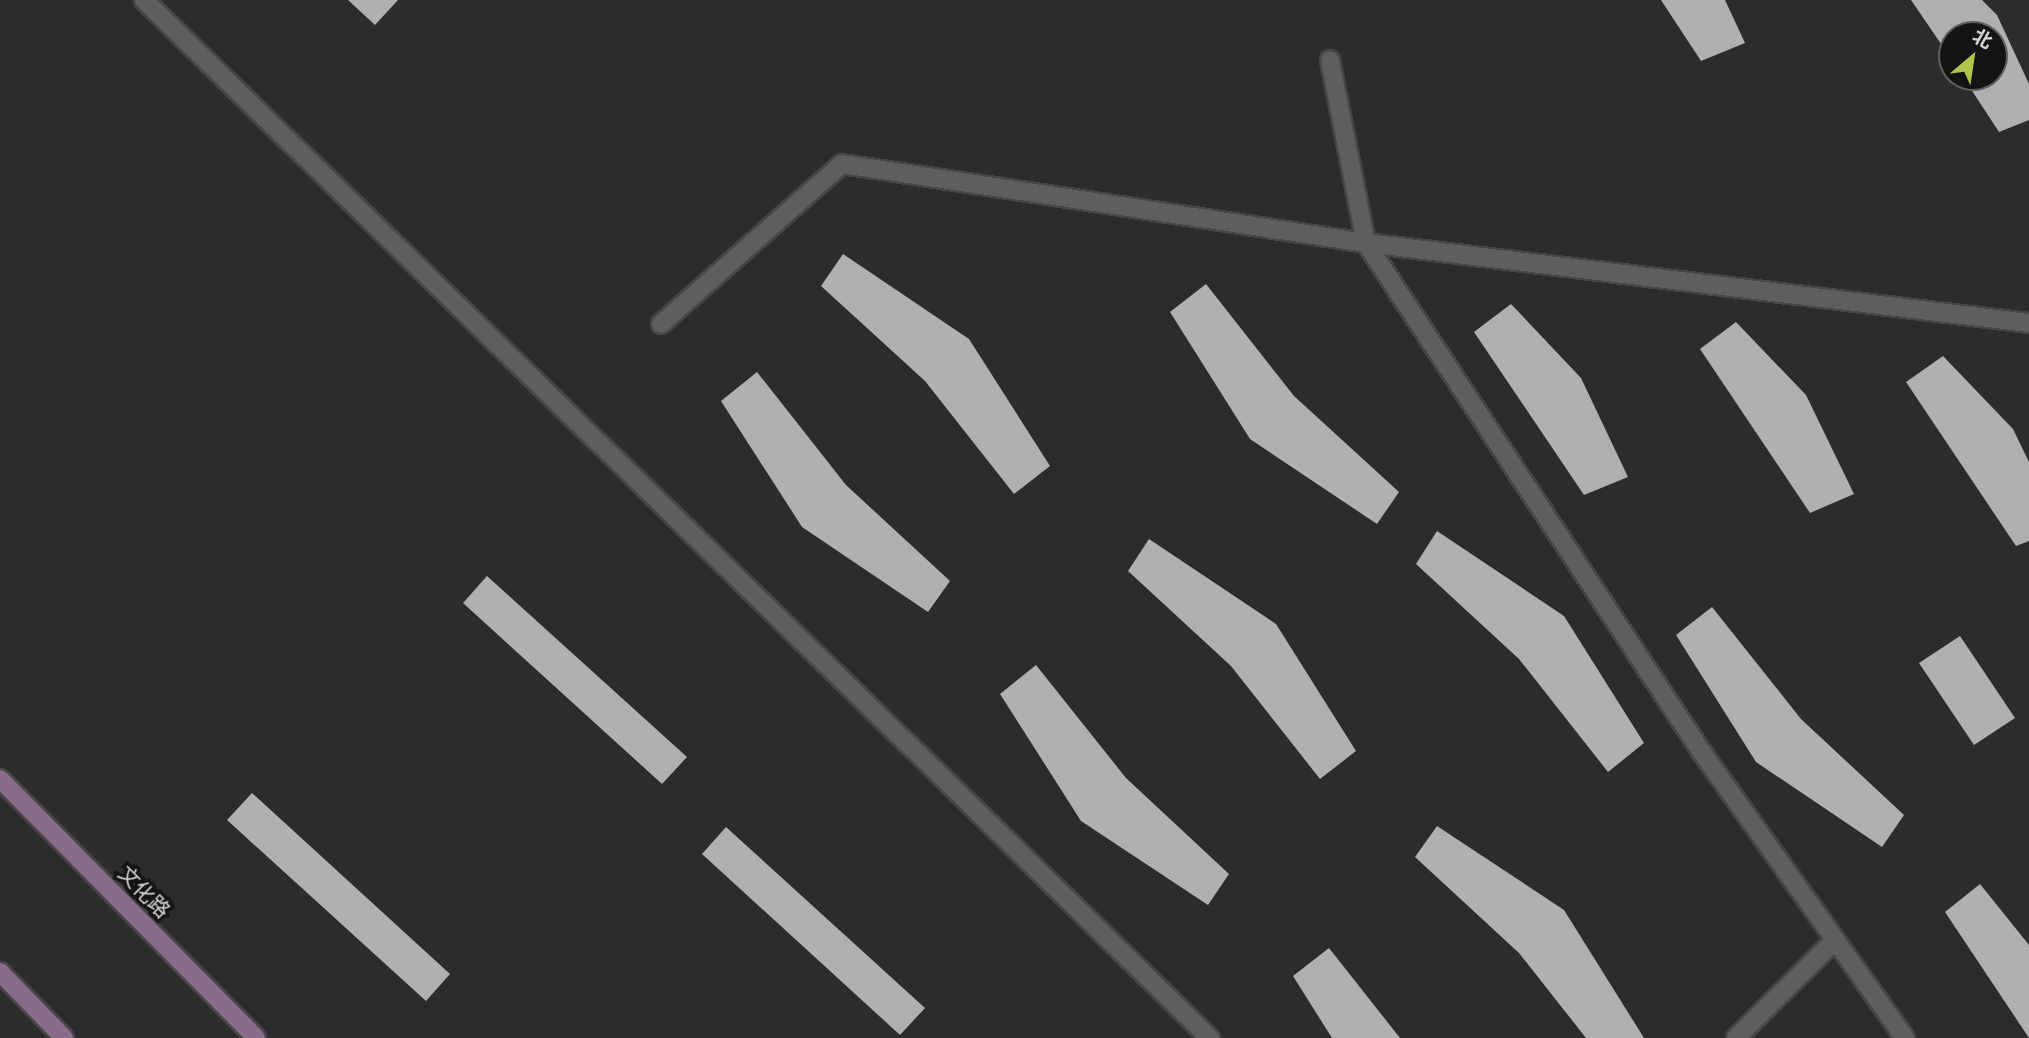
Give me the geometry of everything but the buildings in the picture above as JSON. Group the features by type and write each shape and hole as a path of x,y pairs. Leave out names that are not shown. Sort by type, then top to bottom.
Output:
{"main road":[{"name":"文化路","path":"0,779 256,1038"},
{"path":"0,972 64,1038"}],"street":[{"path":"144,0 1210,1038"},
{"path":"1330,60 1366,243 1701,751 1905,1038"},
{"path":"661,324 842,164 1366,243 2029,323"},
{"path":"1736,1038 1835,940"}]}
